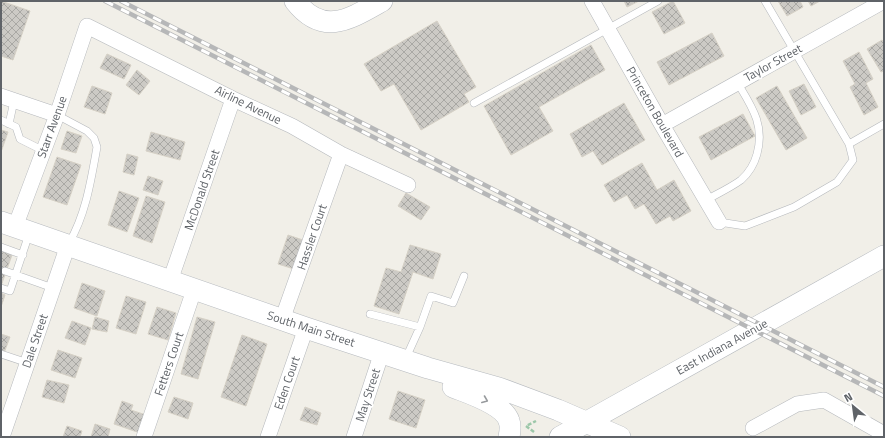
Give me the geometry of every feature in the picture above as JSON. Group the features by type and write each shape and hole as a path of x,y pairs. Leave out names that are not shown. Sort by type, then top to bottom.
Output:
{"main road":[{"path":"295,1 306,12 318,20 332,22 344,21 354,17 382,1"},
{"name":"South Main Street","path":"15,227 306,328 428,368 499,388 558,410 620,437"},
{"name":"East Indiana Avenue","path":"560,437 884,256"},
{"path":"428,368 438,381 493,404 506,415 510,421 509,437"}],"street":[{"name":"Princeton Boulevard","path":"592,1 719,222"},
{"name":"Taylor Street","path":"662,125 884,1"},
{"name":"Airline Avenue","path":"87,26 292,126 341,154 408,185"},
{"name":"Starr Avenue","path":"15,227 57,115 87,26"},
{"name":"McDonald Street","path":"170,281 233,98"},
{"path":"7,99 57,115"},
{"name":"Hassler Court","path":"282,320 341,154"},
{"name":"Dale Street","path":"2,437 68,245"},
{"name":"Fetters Court","path":"144,437 194,290"},
{"name":"Eden Court","path":"268,437 306,328"},
{"name":"May Street","path":"354,437 382,352"},
{"path":"753,428 797,404 824,400 884,434"}],"lane":[{"path":"474,103 658,1"},
{"path":"719,222 745,226 794,207 837,182 853,160 849,144 765,1"},
{"path":"706,200 742,179 751,169 758,152 760,139 759,126 747,99 737,82"},
{"path":"7,99 9,124"},
{"path":"57,115 87,132 94,138 97,147 78,228 68,245"},
{"path":"1,120 16,127 20,139 44,151"},
{"path":"849,144 884,124"},
{"path":"1,288 10,291 23,255 15,227"},
{"path":"1,247 23,255"},
{"path":"5,271 54,288"},
{"path":"405,360 420,327 430,296 453,303 464,276"},
{"path":"370,314 420,327"},
{"path":"1,354 28,363"}],"path":[{"path":"534,432 526,426 536,420"}],"building":[{"path":"1,1 30,11 13,60 1,56"},
{"path":"624,1 639,1 627,7"},
{"path":"673,1 685,23 664,34 652,12"},
{"path":"778,1 800,1 803,7 787,16"},
{"path":"808,1 820,1 811,6"},
{"path":"437,21 476,87 464,94 469,102 421,130 394,84 381,91 364,64"},
{"path":"712,33 724,56 669,85 657,62"},
{"path":"882,40 884,43 884,71 881,72 867,49"},
{"path":"591,45 605,70 539,107 553,131 511,155 484,106"},
{"path":"859,52 873,79 866,83 878,107 864,115 850,87 855,84 843,61"},
{"path":"107,54 131,65 124,79 100,68"},
{"path":"137,70 150,81 139,95 126,85"},
{"path":"804,84 816,107 801,115 789,91"},
{"path":"92,86 112,93 105,114 84,107"},
{"path":"777,86 807,138 786,150 756,98"},
{"path":"624,103 645,140 602,165 593,151 582,157 570,134"},
{"path":"743,114 755,136 711,160 699,137"},
{"path":"1,130 8,132 1,152"},
{"path":"67,131 82,136 76,153 61,149"},
{"path":"151,132 185,142 180,160 146,151"},
{"path":"127,154 138,157 134,175 123,172"},
{"path":"57,157 81,165 67,205 43,197"},
{"path":"642,163 657,190 674,180 691,211 673,221 670,216 656,224 644,204 635,209 627,195 614,202 604,185"},
{"path":"148,176 163,181 158,195 143,190"},
{"path":"119,191 139,198 127,232 108,225"},
{"path":"406,193 430,207 421,220 398,206"},
{"path":"146,196 165,202 152,243 133,236"},
{"path":"288,235 303,240 294,269 278,264"},
{"path":"410,245 441,254 433,279 413,272 399,314 374,306 386,268 401,272"},
{"path":"1,251 12,255 1,286"},
{"path":"82,283 105,291 97,316 74,308"},
{"path":"1,293 5,295 1,307"},
{"path":"126,296 146,302 136,334 116,328"},
{"path":"157,307 176,313 168,340 148,334"},
{"path":"95,317 109,321 107,332 92,329"},
{"path":"197,317 215,322 198,379 181,374"},
{"path":"72,321 91,328 85,345 65,338"},
{"path":"1,334 10,337 4,353 1,351"},
{"path":"242,335 267,344 246,406 221,397"},
{"path":"58,350 82,358 75,378 51,370"},
{"path":"47,380 69,385 64,403 42,397"},
{"path":"398,391 425,400 416,428 389,419"},
{"path":"174,397 193,403 188,419 168,412"},
{"path":"122,401 133,405 131,410 146,415 140,433 114,424"},
{"path":"305,407 321,413 317,425 300,420"},
{"path":"95,424 110,429 108,437 91,437"},
{"path":"67,426 82,431 80,437 63,437"}],"railway":[{"path":"105,1 884,396"},
{"path":"121,1 884,387"}]}
